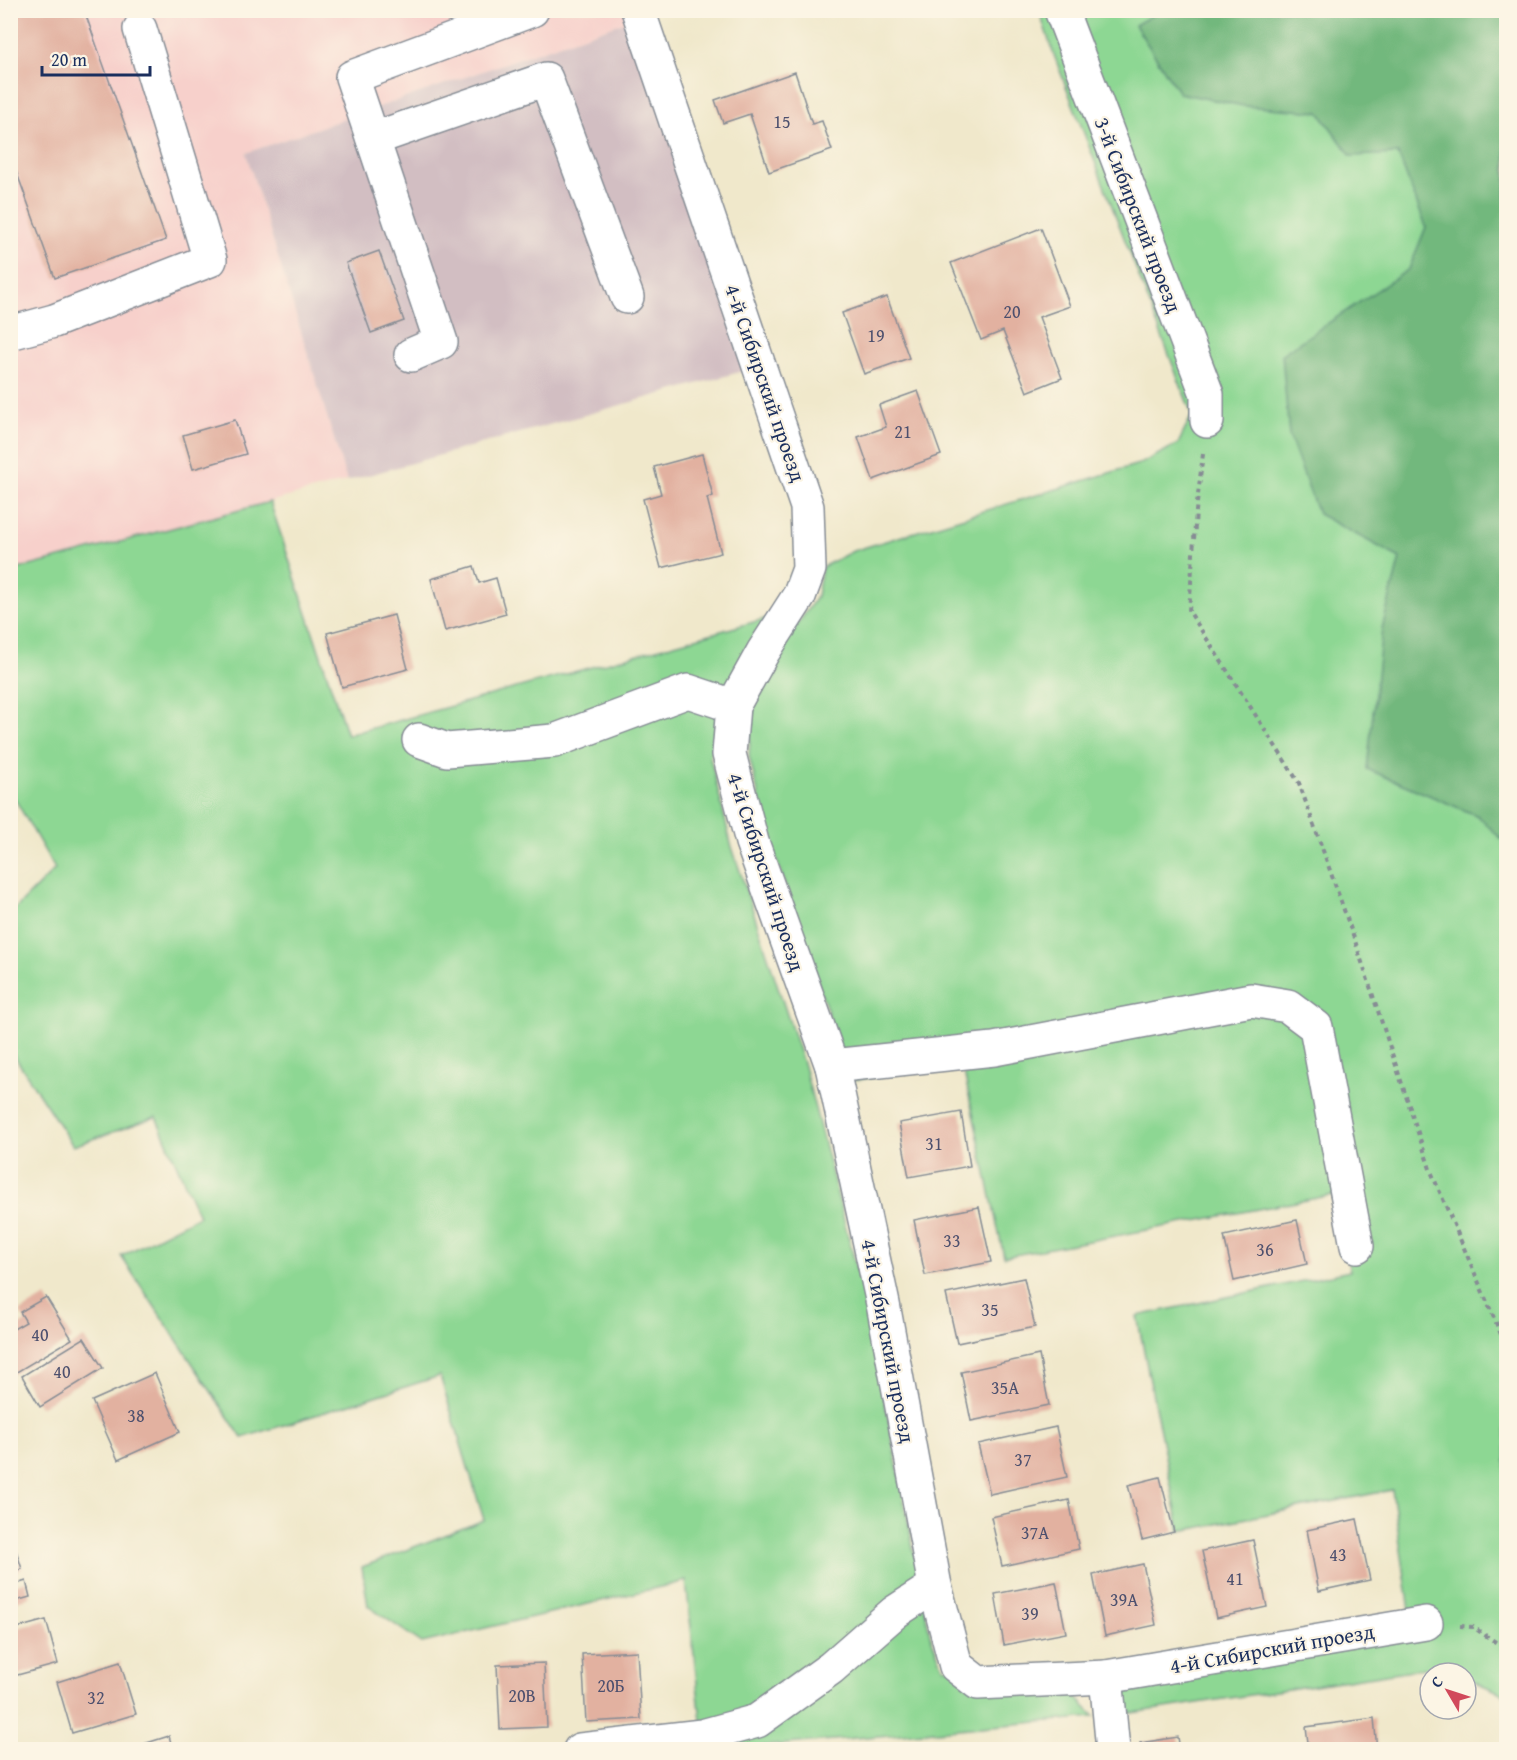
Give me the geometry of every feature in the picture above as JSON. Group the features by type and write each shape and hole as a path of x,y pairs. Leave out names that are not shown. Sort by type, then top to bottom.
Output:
{"street":[{"path":"411,355 441,342 351,77 532,10"},
{"name":"4-й Сибирский проезд","path":"638,10 807,507 809,569 799,596 763,652 733,706 729,754 752,842 832,1066 884,1304 934,1586 956,1666 978,1683 1106,1677 1426,1623"},
{"name":"3-й Сибирский проезд","path":"1061,10 1207,394 1207,421"},
{"path":"10,333 54,321 210,260 140,28"},
{"path":"373,139 546,80 627,297"},
{"path":"419,740 447,750 554,741 688,692 733,706"},
{"path":"832,1066 994,1049 1251,1000 1288,1006 1316,1027 1357,1246"},
{"path":"580,1749 702,1736 757,1721 831,1668 895,1612 934,1586"},
{"path":"1106,1677 1113,1749"}],"path":[{"path":"1207,421 1196,511 1189,611 1299,783 1355,940 1430,1169 1506,1346"},
{"path":"1426,1623 1473,1627 1506,1649"}],"shaded area":[{"path":"11,11 627,11 630,20 246,153 347,481 11,571"},
{"path":"630,20 747,370 347,481 246,153"}],"green space":[{"path":"1161,10 1506,11 1506,844 1478,816 1367,769 1382,629 1400,558 1318,514 1289,435 1282,354 1409,269 1426,227 1398,154 1351,156 1319,112 1244,106 1179,93 1135,25"},
{"path":"1039,11 1506,11 1506,1695 1478,1683 1478,1661 1418,1661 1418,1669 1120,1715 1118,1684 1411,1617 1392,1490 1180,1531 1137,1316 1350,1271 1333,1195 1004,1257 962,1063 851,1081 768,834 749,756 752,706 774,658 817,596 822,567 853,551 1142,463 1178,444 1192,415"},
{"path":"270,502 347,735 768,618 722,698 710,757 731,844 804,1066 866,1305 930,1635 943,1667 1067,1688 1095,1717 732,1749 704,1749 686,1581 422,1643 368,1606 362,1567 484,1520 440,1376 242,1438 121,1256 199,1216 156,1117 73,1146 11,1051 11,913 55,869 11,792 11,571"}],"building":[{"path":"10,10 84,10 166,240 55,278 10,154"},
{"path":"795,72 812,124 822,121 832,150 769,172 750,114 723,123 715,100"},
{"path":"1041,228 1070,306 1039,317 1062,378 1027,392 1003,331 981,340 951,263"},
{"path":"379,251 404,321 371,333 346,263"},
{"path":"887,297 909,358 864,374 842,313"},
{"path":"918,391 941,455 873,480 858,437 886,427 879,405"},
{"path":"235,420 246,454 193,469 183,435"},
{"path":"702,454 713,496 707,498 721,553 661,568 643,499 661,494 654,467"},
{"path":"474,566 479,583 496,578 506,614 445,631 431,579"},
{"path":"394,615 408,669 342,687 327,633"},
{"path":"961,1112 970,1166 909,1177 899,1123"},
{"path":"979,1207 991,1262 925,1275 914,1220"},
{"path":"1297,1220 1307,1264 1234,1281 1224,1236"},
{"path":"1024,1278 1035,1327 957,1343 946,1294"},
{"path":"46,1297 72,1339 10,1376 10,1331 26,1322 20,1312"},
{"path":"84,1338 103,1368 40,1407 22,1376"},
{"path":"1039,1355 1049,1405 971,1421 961,1372"},
{"path":"155,1373 180,1432 118,1460 92,1401"},
{"path":"1056,1427 1067,1477 990,1494 978,1444"},
{"path":"1160,1477 1174,1532 1142,1540 1128,1485"},
{"path":"1069,1500 1079,1549 1002,1566 991,1517"},
{"path":"1357,1519 1370,1580 1319,1591 1307,1530"},
{"path":"10,1531 22,1569 10,1573"},
{"path":"1253,1540 1267,1607 1216,1618 1202,1551"},
{"path":"1143,1564 1156,1625 1105,1636 1093,1575"},
{"path":"26,1581 30,1597 12,1602 10,1586"},
{"path":"1056,1582 1066,1633 1004,1645 995,1594"},
{"path":"46,1620 58,1664 10,1677 10,1630"},
{"path":"637,1651 641,1719 586,1722 582,1654"},
{"path":"120,1662 136,1714 72,1733 57,1682"},
{"path":"544,1663 547,1727 500,1729 497,1665"},
{"path":"1374,1718 1377,1750 1309,1750 1306,1727"},
{"path":"169,1736 173,1750 135,1750 134,1747"},
{"path":"1178,1737 1180,1750 1141,1750 1140,1743"}]}
